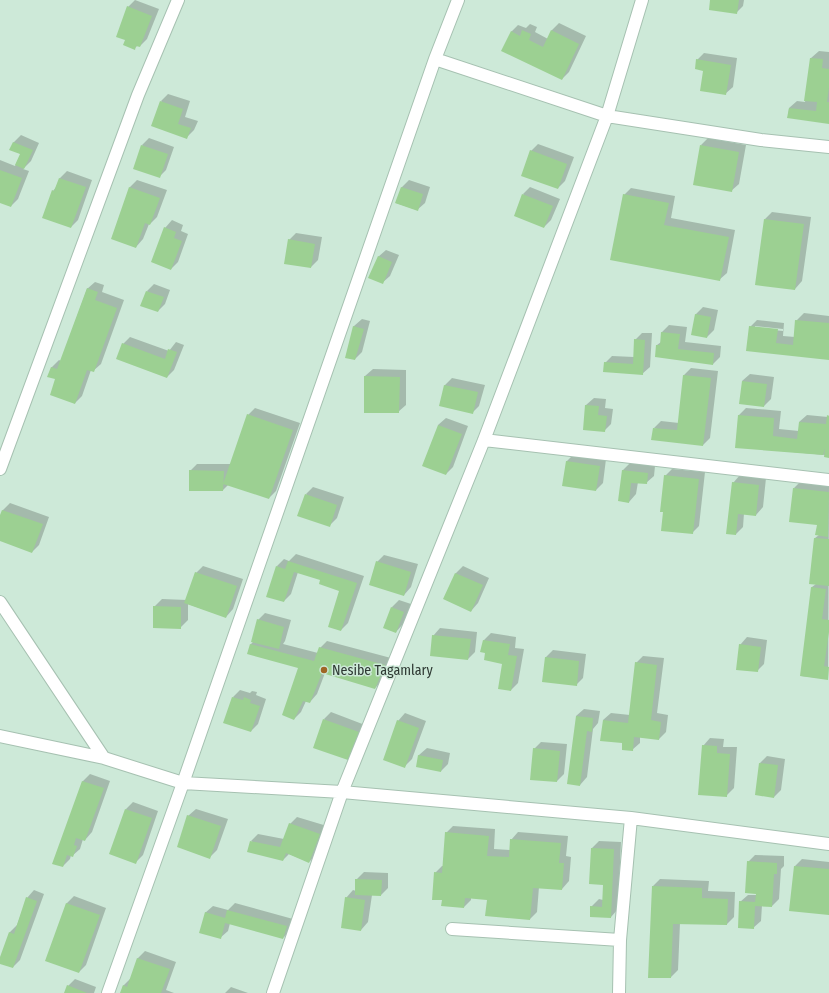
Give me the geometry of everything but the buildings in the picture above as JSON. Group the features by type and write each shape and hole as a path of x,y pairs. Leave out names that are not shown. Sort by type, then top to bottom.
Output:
{"street":[{"path":"0,469 138,95 178,0"},
{"path":"108,993 435,59 458,0"},
{"path":"274,993 342,792 484,440 607,116 642,0"},
{"path":"435,59 607,116 761,140 829,147"},
{"path":"484,440 829,480"},
{"path":"0,602 104,758"},
{"path":"0,736 104,758 183,782 342,792 632,818 829,844"},
{"path":"619,993 620,940 632,818"},
{"path":"452,929 620,940"}],"place":[{"name":"Nesibe Tagamlary","path":"324,670"}]}
